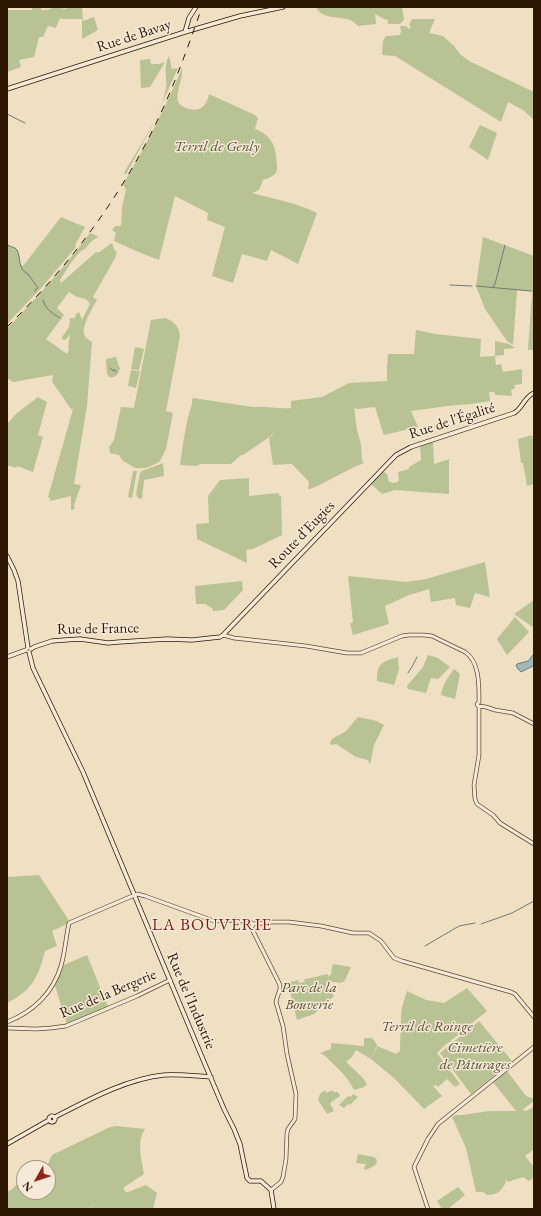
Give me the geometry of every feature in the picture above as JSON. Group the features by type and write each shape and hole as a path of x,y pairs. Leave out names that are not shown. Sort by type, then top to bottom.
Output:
{"main road":[{"path":"185,32 189,18 196,7"},
{"name":"Rue de Bavay","path":"7,89 185,32 240,16 283,7"},
{"name":"Rue de l'Égalité","path":"400,452 411,447 512,414 518,410 528,396 534,393"},
{"name":"Route d'Eugies","path":"223,635 374,477 400,452"},
{"name":"Rue de l'Industrie","path":"7,556 18,581 33,668 83,772 224,1109 234,1129 249,1180 261,1181 271,1190"},
{"name":"Rue de France","path":"7,657 52,641 80,639 103,642 167,639 192,640 220,637 223,635"},
{"path":"7,1144 49,1120 51,1116 55,1117 135,1081 164,1075 211,1078"},
{"path":"271,1190 274,1209"}],"street":[{"path":"223,635 234,638 347,653 361,652 402,636 432,636 468,654 477,670 480,705 479,755 474,785 475,799 477,804 493,815 500,823 534,844"},
{"path":"480,705 495,710 513,713 534,724"},
{"path":"7,1022 17,1018 33,1008 45,996 52,986 61,966 69,923 139,894 214,921 236,920 243,921 248,924 250,922 280,985 280,990 276,1000 296,1092 295,1118 287,1132 286,1159 283,1177 281,1182 271,1190"},
{"path":"252,926 269,922 289,922 321,926 352,933 369,933 381,941 394,958 515,994 534,1017"},
{"name":"Rue de la Bergerie","path":"7,1028 36,1029 66,1026 137,996 170,980"},
{"path":"428,1209 414,1167 428,1139 438,1125 534,1047"}],"green space":[{"path":"32,7 41,7 41,10 54,7 66,9 67,7 82,7 83,21 94,17 98,30 82,39 82,19 60,18 56,28 48,26 43,37 39,37 34,57 19,60 21,67 7,72 7,10 32,10"},
{"path":"316,7 402,7 404,20 400,24 388,24 388,20 375,14 376,24 358,26 350,20 322,14"},
{"path":"412,19 435,19 429,33 443,36 469,61 534,92 534,120 523,110 508,102 501,122 395,56 382,55 383,41 386,36 400,35 400,26 406,26 410,29 411,27 409,25"},
{"path":"169,56 172,69 178,68 160,108 166,88 166,65"},
{"path":"150,59 151,64 165,62 150,87 141,88 140,60"},
{"name":"Terril de Genly","path":"182,68 177,97 182,106 192,110 200,109 205,104 209,94 255,115 258,118 255,129 270,139 277,159 276,172 272,176 263,180 259,190 252,193 293,204 317,213 298,264 271,250 267,261 242,254 233,283 212,276 225,227 207,220 208,213 175,196 159,260 114,241 116,233 112,230 115,226 121,225 122,207 126,190 123,184 155,127"},
{"path":"154,122 126,174 124,173 141,144"},
{"path":"480,125 497,133 488,160 469,147"},
{"path":"61,217 85,227 75,245 76,247 42,287 7,324 7,245 17,250 20,265 23,266"},
{"path":"90,233 98,237 75,257 60,280 61,283 96,252 98,253 112,243 115,251 117,252 93,297 97,300 88,316 84,330 85,336 92,342 87,406 74,484 81,485 74,505 75,509 71,510 71,496 50,501 50,498 48,497 73,409 71,409 53,383 53,375 13,382 7,378 7,329 71,258","holes":["69,292 77,297 86,299 90,304 82,320 79,312 76,314 75,318 70,318 69,327 62,337 62,339 65,340 70,335 69,350 67,354 46,339 64,315 57,308"]},
{"path":"483,237 534,256 534,350 528,350 531,291 517,290 513,345 507,341 485,309 476,286"},
{"path":"166,318 176,325 180,336 166,411 173,413 166,449 160,461 157,463 146,468 135,468 123,461 119,455 110,453 109,447 114,440 121,407 134,408 151,320"},
{"path":"416,330 435,334 481,339 480,357 495,356 496,365 501,364 503,372 522,369 522,384 514,385 515,388 511,390 512,396 496,395 494,392 489,392 490,401 411,411 418,427 384,435 375,407 354,408 357,430 361,444 362,460 364,463 310,489 308,489 309,482 292,464 273,465 269,438 277,430 268,438 241,455 231,464 200,464 197,466 180,465 193,398 253,407 291,408 291,401 322,397 349,383 387,381 388,354 414,354"},
{"path":"495,341 509,344 515,348 504,349 504,355 495,356"},
{"path":"135,347 144,349 139,370 131,369"},
{"path":"116,357 120,369 115,377 109,377 107,374 106,359"},
{"path":"131,370 140,371 136,388 128,386"},
{"path":"38,397 47,402 38,435 43,437 33,472 17,466 16,468 7,465 7,424 17,413"},
{"path":"532,435 534,444 534,484 527,486 523,463 521,463 518,439"},
{"path":"433,442 434,464 449,459 449,494 395,490 382,494 371,484 383,471 387,474 389,482 395,483 399,481 398,472 409,469 409,467 421,460 420,446"},
{"path":"163,463 164,476 144,480 142,499 138,498 136,494 140,473"},
{"path":"133,471 137,471 132,498 128,497"},
{"path":"249,478 249,496 279,493 281,496 282,535 253,549 246,550 247,563 197,539 196,524 209,523 208,496 220,480"},
{"path":"485,562 490,597 475,593 470,608 456,605 455,598 431,602 429,589 409,595 385,606 389,624 353,635 350,624 353,622 348,576 406,582 426,579"},
{"path":"242,581 243,590 224,610 213,611 212,608 205,604 196,604 195,586"},
{"path":"534,600 534,628 514,614"},
{"path":"515,617 529,632 507,655 497,639"},
{"path":"428,655 438,658 450,667 438,679 431,678 426,693 408,689 407,686 423,667"},
{"path":"398,657 399,670 394,685 377,681 378,670 381,664"},
{"path":"454,669 460,674 455,699 441,695 444,685"},
{"path":"358,717 377,721 384,725 374,745 370,765 368,760 356,757 336,744 331,745 330,743 332,739 346,731"},
{"path":"39,875 68,919 69,923 52,931 57,946 45,951 37,975 29,988 7,1003 7,877"},
{"path":"87,955 108,1007 67,1024 55,986 64,965"},
{"name":"Parc de la Bouverie","path":"333,964 351,967 344,982 340,983 328,981 326,986 334,996 314,1014 297,1020 288,983 298,980 299,983 305,982 304,979 328,974 328,977 332,973 331,971"},
{"name":"Terril de Roinge","path":"467,988 487,1011 437,1053 460,1084 455,1087 447,1079 438,1087 436,1085 433,1086 442,1096 424,1109 394,1078 371,1059 356,1050 352,1057 346,1062 362,1077 367,1084 364,1087 354,1090 341,1071 320,1053 331,1049 331,1043 364,1046 364,1038 371,1038 377,1045 373,1056 377,1046 396,1054 400,1051 402,1007 407,991 426,1000 444,1003"},
{"name":"Cimetière de Pâturages","path":"479,1021 512,1061 471,1094 440,1053"},
{"path":"507,1071 526,1096 534,1099 534,1101 522,1110 526,1111 534,1107 534,1149 525,1156 534,1167 534,1177 529,1181 523,1177 508,1182 505,1179 506,1182 499,1192 487,1195 483,1192 476,1192 466,1148 452,1117 456,1115 489,1111 516,1111 493,1082"},
{"path":"325,1090 326,1093 333,1090 333,1092 338,1092 340,1096 330,1103 334,1111 327,1114 318,1100 320,1094"},
{"path":"353,1094 358,1097 350,1105 348,1104 344,1108 339,1105 348,1096 351,1097"},
{"path":"117,1126 145,1129 142,1134 140,1145 144,1174 123,1188 126,1192 128,1192 146,1185 157,1193 153,1209 93,1209 91,1207 89,1209 7,1209 7,1192 13,1189 16,1185 16,1200 56,1200 56,1160 50,1160 52,1155 110,1127"},
{"path":"358,1154 374,1157 377,1163 373,1167 365,1170 364,1168 366,1164 356,1163"},
{"path":"458,1187 465,1195 448,1209 442,1209 437,1201"}],"water":[{"path":"534,654 534,665 521,672 516,665 528,661"}],"waterway":[{"path":"7,114 25,123"},
{"path":"7,245 17,250 21,267 38,288 35,291"},
{"path":"493,287 505,245"},
{"path":"450,285 472,286"},
{"path":"476,286 531,291"},
{"path":"43,300 47,309 60,318"},
{"path":"110,368 113,371 114,369 116,372"},
{"path":"408,673 417,657"},
{"path":"481,924 512,913 534,901"},
{"path":"425,946 459,926 475,923"}],"railway":[{"path":"7,327 30,304 73,255 111,202 128,175 159,117 182,62 202,7"}],"district":[{"name":"LA BOUVERIE","path":"212,925"}]}
